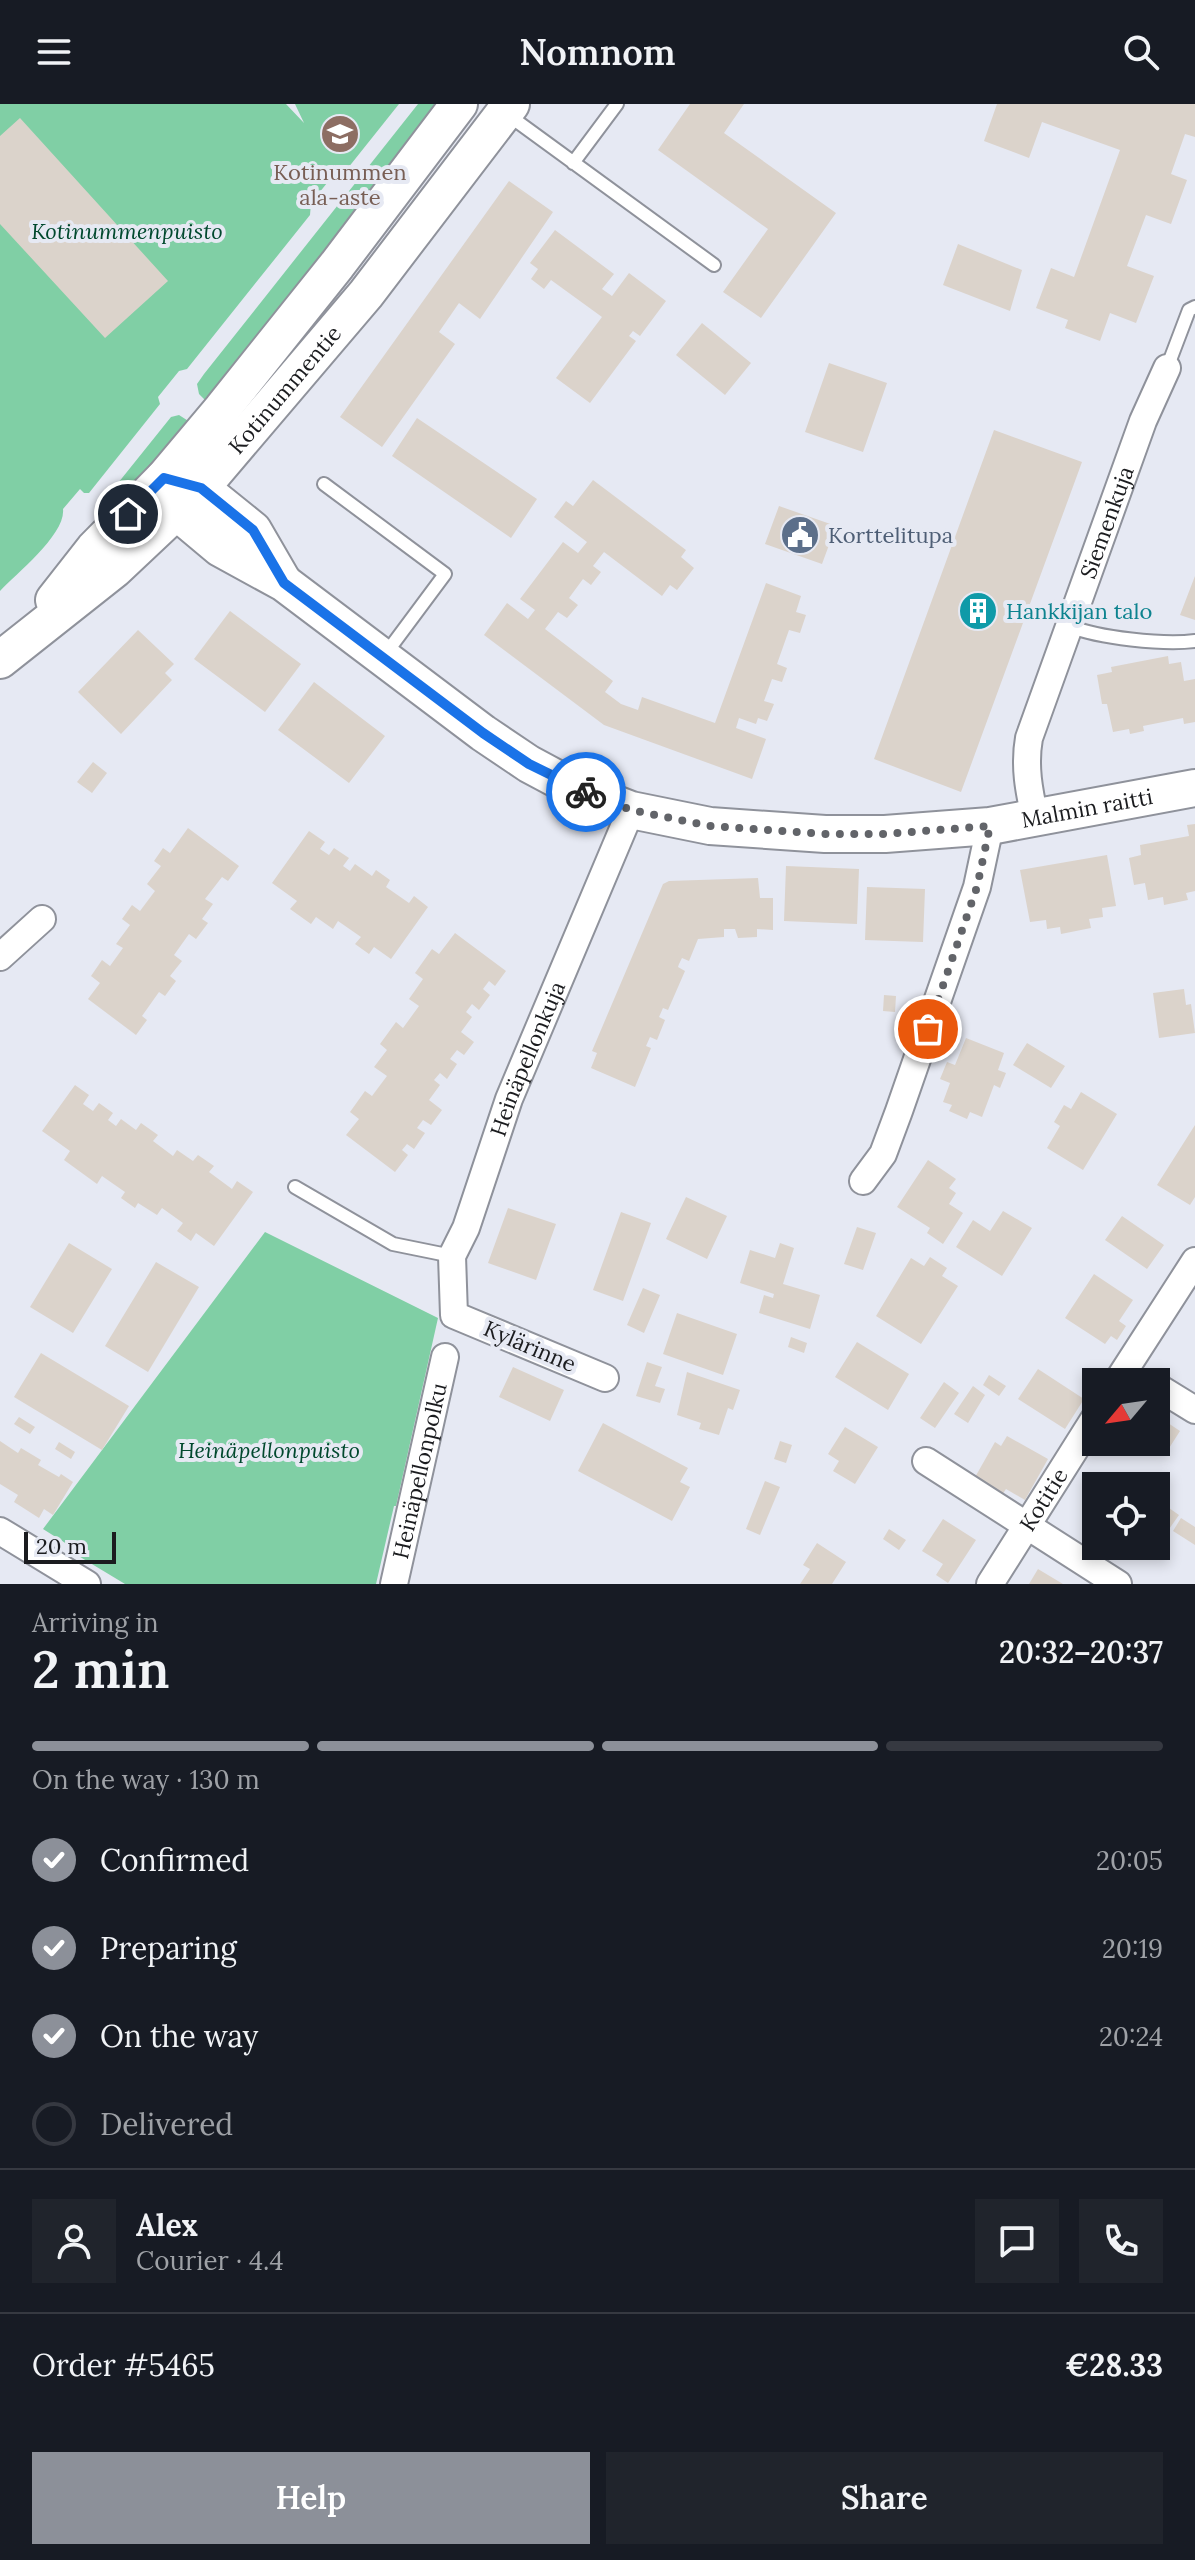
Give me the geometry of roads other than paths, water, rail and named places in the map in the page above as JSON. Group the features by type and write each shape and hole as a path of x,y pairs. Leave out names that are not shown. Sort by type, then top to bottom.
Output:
{"main road":[{"name":"Kotinummentie","path":"11,651 94,549 164,478 337,265 459,104"},
{"name":"Kotinummentie","path":"11,651 115,569 189,500 366,294 504,107"},
{"name":"Malmin raitti","path":"164,478 189,500 220,548 284,583 529,764 574,788 631,810 710,826 825,834 885,834 990,826 1195,788"}],"street":[{"name":"Siemenkuja","path":"1035,818 1026,756 1032,728 1143,421 1167,368"},
{"name":"Heinäpellonkuja","path":"454,1315 452,1256 466,1228 509,1099 631,810"},
{"path":"863,1181 883,1154 899,1111 977,887 990,826"},
{"path":"0,957 42,919"},
{"path":"1126,1368 1195,1261"},
{"name":"Kylärinne","path":"454,1315 605,1378"},
{"name":"Heinäpellonpolku","path":"394,1584 445,1357"},
{"path":"1170,1395 1195,1410"},
{"name":"Kotitie","path":"990,1584 1082,1439"},
{"path":"926,1461 1118,1584"},
{"path":"2,1534 87,1584"}],"lane":[{"path":"573,163 617,104"},
{"path":"504,107 573,163 714,265"},
{"path":"1167,368 1189,310 1195,307"},
{"path":"324,484 445,574 382,658"},
{"path":"1069,626 1083,632 1134,639 1195,641"},
{"path":"295,1187 393,1244 452,1256"}],"place":[{"name":"Kotinummen ala-aste","path":"340,134"},
{"name":"Korttelitupa","path":"800,535"},
{"name":"Hankkijan talo","path":"978,611"}],"park label":[{"name":"Kotinummenpuisto","path":"127,231"},
{"name":"Heinäpellonpuisto","path":"269,1450"}]}
